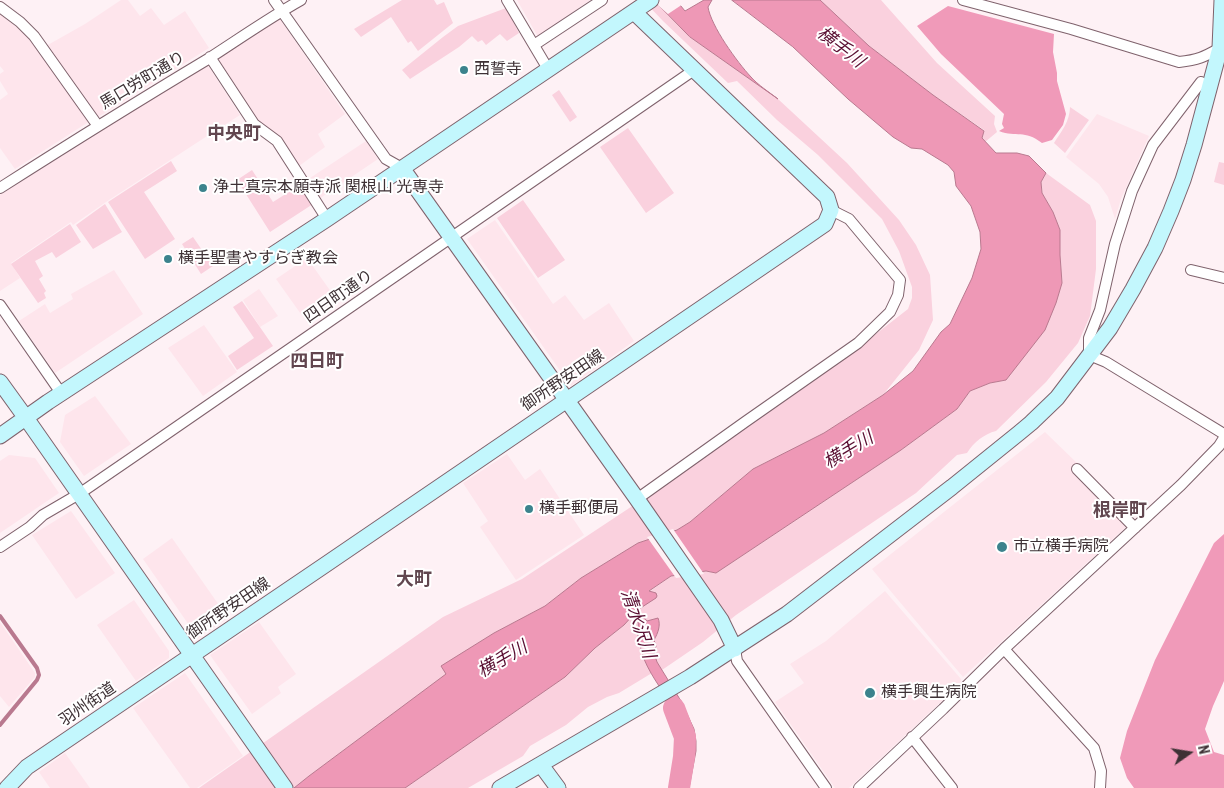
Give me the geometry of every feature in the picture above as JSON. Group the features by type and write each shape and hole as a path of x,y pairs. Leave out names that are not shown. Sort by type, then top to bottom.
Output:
{"street":[{"path":"274,0 386,159 402,168 637,499 721,620 735,649 737,661 826,788"},
{"name":"馬口労町通り","path":"0,188 301,0"},
{"path":"507,0 548,69"},
{"path":"534,45 602,0"},
{"path":"0,436 61,393 326,219 651,0"},
{"path":"963,0 1071,29 1179,62 1201,58 1222,47"},
{"path":"500,788 690,677 786,614 952,487 1031,423 1057,398 1110,328 1133,289 1171,211 1194,145 1222,47 1222,0"},
{"path":"0,7 20,22 34,36 98,126"},
{"path":"634,12 827,197 832,210 849,219 900,280 898,295 890,312 858,343 637,499"},
{"path":"210,57 254,124 277,141 326,219"},
{"name":"四日町通り","path":"0,547 694,70"},
{"path":"1090,356 1089,338 1100,310 1115,244 1132,191 1153,145 1201,82"},
{"name":"御所野安田線","path":"285,788 192,655 825,224 832,210"},
{"path":"1191,270 1224,278"},
{"path":"0,305 61,393"},
{"path":"1090,356 1106,362 1224,434"},
{"path":"0,382 192,655"},
{"path":"858,788 1200,466 1224,438"},
{"path":"1077,469 1135,528"},
{"path":"1004,649 1094,748 1101,771 1100,788"},
{"name":"羽州街道","path":"7,788 27,766 192,655"},
{"path":"912,737 952,788"},
{"path":"541,765 558,788"}],"shaded area":[{"path":"121,0 128,0 140,16 151,8 164,25 185,11 209,48 95,119 46,46 85,24"},
{"path":"402,0 434,0 437,5 444,2 453,23 418,51 411,41 408,43 391,17 361,37 354,29"},
{"path":"517,0 590,0 538,37"},
{"path":"643,0 654,0 690,37 778,99 847,163 899,220 916,245 930,275 933,320 919,350 883,395 824,433 753,469 690,522 677,530 638,543 581,578 545,606 494,633 442,666 447,674 294,788 199,788 443,617 522,579 652,493 786,400 908,309 912,298 912,287 899,251 882,219 818,155 777,120 737,81 728,83"},
{"path":"820,0 881,0 937,63 995,116 994,124 997,132 985,142 982,138 984,130 933,95 869,46"},
{"path":"948,6 1054,34 1053,52 1057,81 1066,114 1063,125 1052,140 1042,143 1030,136 999,131 1004,128 1002,124 1004,114 941,54 917,26"},
{"path":"506,8 519,33 507,41 500,34 486,45 482,40 478,42 472,36 459,47 410,79 402,70 458,26"},
{"path":"0,14 35,42 90,121 15,169 0,148 0,100 8,94 0,81 0,74 4,71 0,66"},
{"path":"280,19 345,114 318,134 325,147 299,166 277,134 263,128 216,59"},
{"path":"207,64 240,115 73,225 71,222 11,263 20,278 0,291 0,195"},
{"path":"559,90 577,117 570,122 552,95"},
{"path":"1070,107 1089,120 1065,153 1054,143 1067,122"},
{"path":"1097,114 1149,136 1121,199 1115,219 1108,197 1099,184 1066,157"},
{"path":"628,128 674,193 646,213 600,147"},
{"path":"366,141 378,159 319,199 307,180"},
{"path":"171,161 177,171 144,192 175,239 145,259 108,202"},
{"path":"1219,162 1224,163 1224,185 1214,182"},
{"path":"252,170 273,202 300,185 313,204 270,232 237,180"},
{"path":"1046,173 1090,205 1096,221 1096,269 1090,316 1078,343 1046,382 996,431 980,439 967,453 957,455 916,493 736,615 703,642 662,670 654,654 652,620 647,621 639,609 649,592 671,576 706,571 716,573 901,450 957,409 970,391 990,383 1006,380 1062,283 1060,230 1053,212 1042,193 1041,182"},
{"path":"523,200 565,260 538,278 497,218"},
{"path":"105,204 122,232 93,249 76,225"},
{"path":"495,220 553,304 565,295 584,320 609,303 634,341 571,386 467,239"},
{"path":"70,224 81,242 56,258 52,252 35,261 43,276 39,279 46,291 44,293 46,298 38,303 11,264"},
{"path":"193,237 213,266 201,274 182,244"},
{"path":"307,258 339,303 308,324 276,279"},
{"path":"114,270 143,314 55,373 19,321 45,304 50,313 73,299 71,294"},
{"path":"259,289 278,316 260,327 243,300"},
{"path":"242,301 273,346 237,370 228,356 254,338 233,307"},
{"path":"204,325 237,372 203,396 168,348"},
{"path":"95,396 131,444 84,476 60,442 65,415"},
{"name":"市立横手病院","path":"1045,432 1078,464 1072,469 1128,525 963,677 872,569"},
{"path":"507,454 525,480 540,469 584,535 516,580 480,527 488,521 463,483"},
{"path":"9,455 35,458 59,493 0,533 0,461"},
{"path":"71,511 115,573 76,599 32,535"},
{"path":"1224,534 1224,681 1205,729 1214,752 1224,755 1224,788 1134,788 1127,778 1120,758 1127,731 1155,660 1214,543"},
{"path":"172,538 228,618 198,638 143,559"},
{"name":"横手興生病院","path":"885,591 961,679 961,683 849,788 835,788 775,702 804,683 790,664 826,641"},
{"path":"134,600 169,651 169,658 136,681 97,625"},
{"path":"634,613 638,622 640,646 652,673 619,693 588,707 566,725 530,746 523,756 468,788 405,788 565,677 595,648 624,625"},
{"path":"0,622 35,673 35,677 9,707 0,696"},
{"path":"259,622 296,674 278,687 281,693 252,714 210,655"},
{"path":"185,673 243,756 197,788 190,788 133,708"},
{"path":"65,753 90,788 50,788 39,772"}],"water":[{"path":"654,0 676,0 685,11 704,0 712,0 708,7 710,15 725,44 754,80 778,99 690,37"},
{"name":"横手川","path":"732,0 820,0 869,46 984,131 982,138 996,153 1017,153 1029,156 1046,173 1041,182 1042,193 1053,212 1060,230 1062,283 1045,330 1006,380 990,383 970,391 957,409 901,450 716,573 706,571 671,576 649,591 656,593 657,596 639,609 640,613 647,621 658,618 659,626 654,640 656,646 654,653 657,662 681,701 694,729 696,751 689,788 669,788 680,730 686,727 683,717 678,713 660,687 644,659 638,636 638,621 634,614 565,677 405,788 294,788 446,674 441,666 494,633 545,606 581,578 638,543 677,530 690,522 753,469 824,433 883,395 913,371 941,332 950,324 972,278 981,249 980,232 971,206 956,186 954,172 948,165 922,149 911,148 893,137 848,99 793,47"}],"pier":[{"path":"652,0 680,0 683,4 668,14"},
{"path":"673,529 704,574 676,578 647,537"}],"waterway":[{"path":"0,616 37,668 39,675 0,725"},
{"name":"清水沢川","path":"674,708 685,737 679,788"}],"place":[{"name":"西誓寺","path":"464,70"},
{"name":"浄土真宗本願寺派 関根山 光専寺","path":"203,188"},
{"name":"横手聖書やすらぎ教会","path":"168,259"},
{"name":"横手郵便局","path":"529,509"},
{"name":"市立横手病院","path":"1002,547"},
{"name":"横手興生病院","path":"870,693"}],"district":[{"name":"中央町","path":"234,134"},
{"name":"四日町","path":"317,362"},
{"name":"根岸町","path":"1120,511"},
{"name":"大町","path":"414,580"}]}
